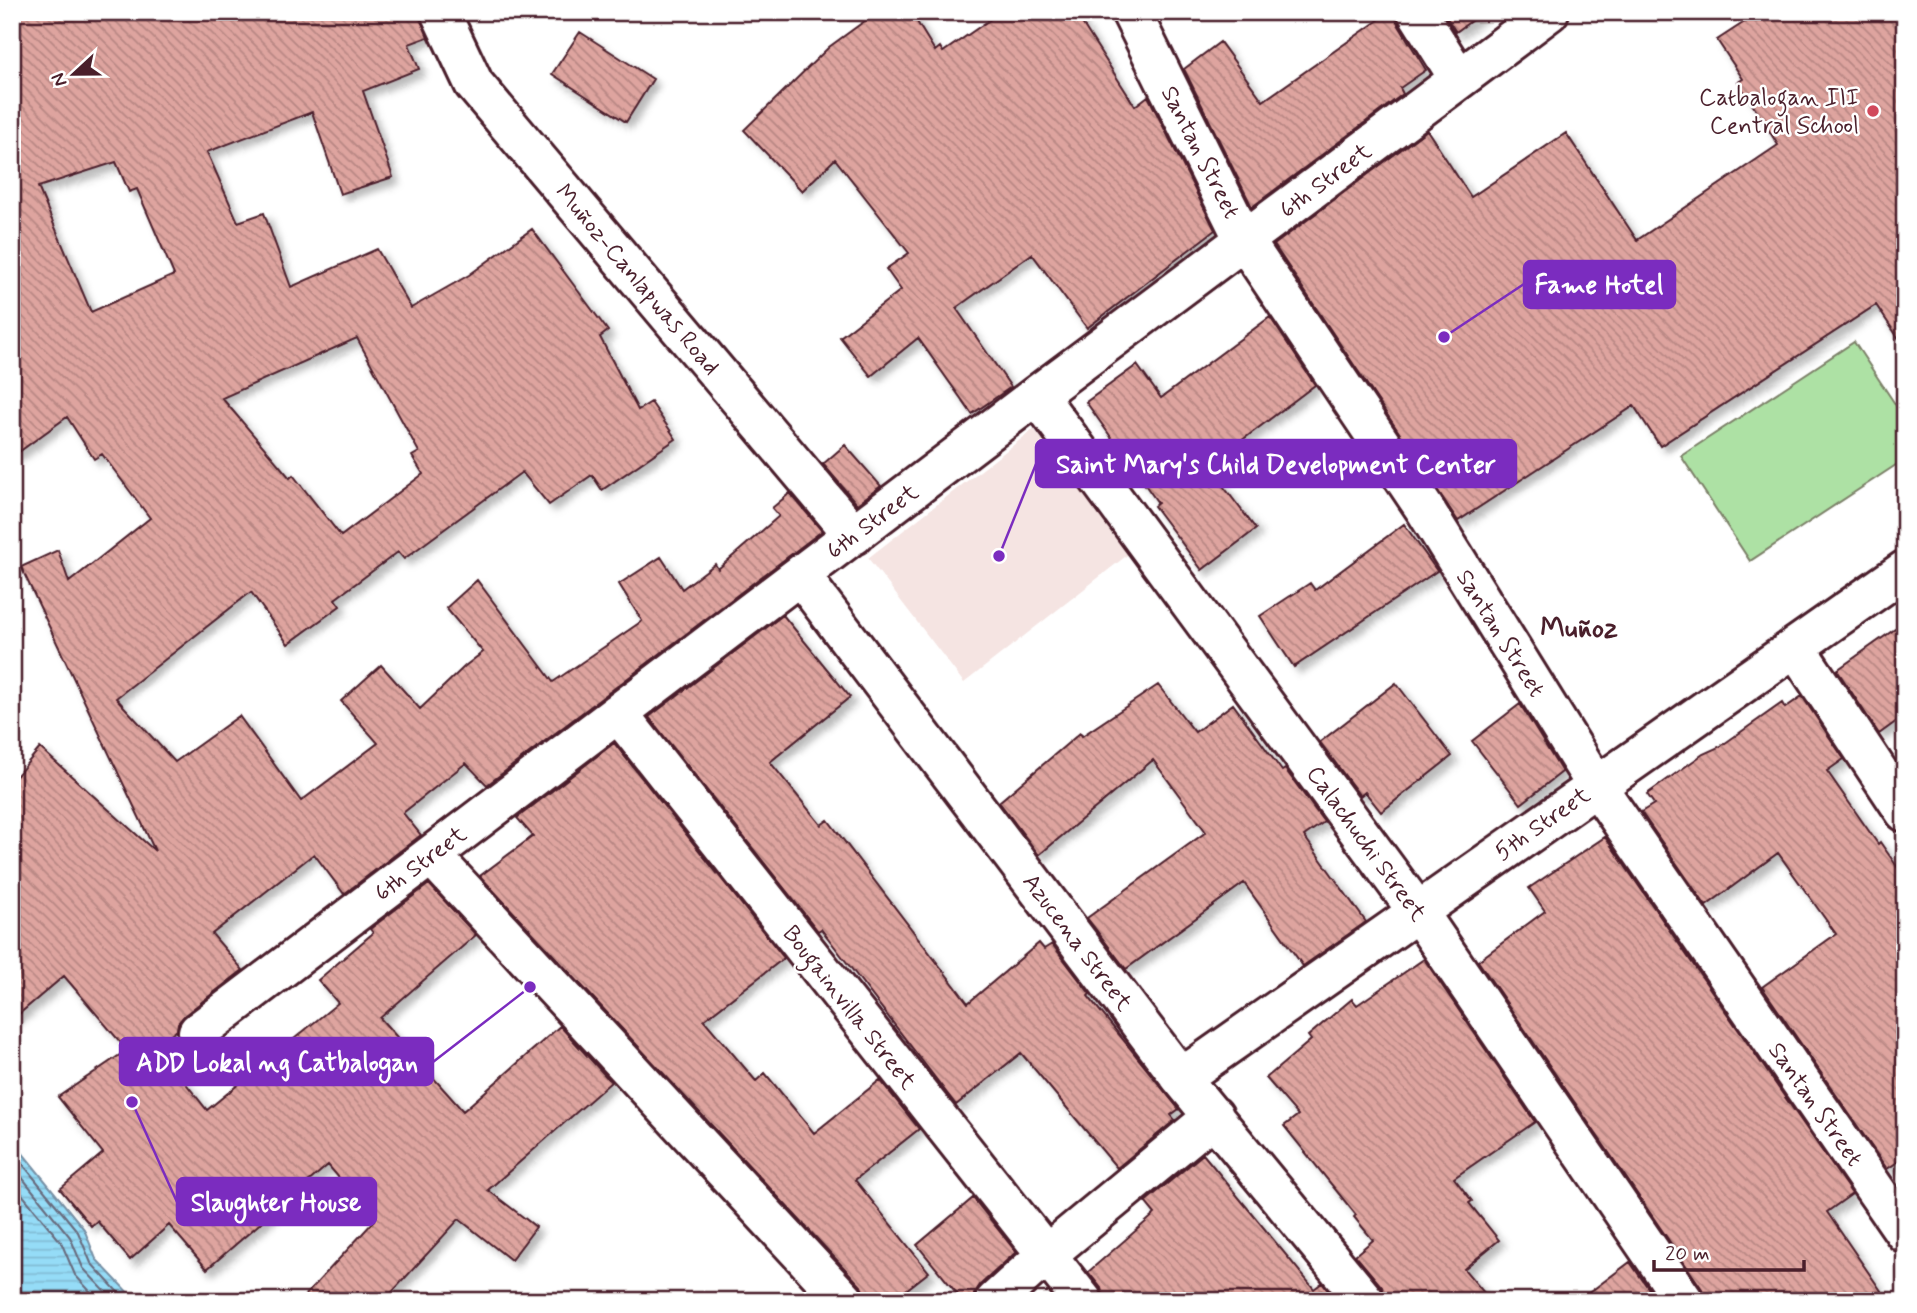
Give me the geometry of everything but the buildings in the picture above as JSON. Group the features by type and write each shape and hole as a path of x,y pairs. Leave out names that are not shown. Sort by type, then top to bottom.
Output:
{"street":[{"name":"Muñoz-Canlapwas Road","path":"440,12 474,84 853,535"},
{"name":"Santan Street","path":"1131,12 1244,240 1426,511 1596,785 1905,1233"},
{"path":"1417,12 1459,79"},
{"name":"6th Street","path":"198,1032 1037,395 1549,12"},
{"name":"Calachuchi Street","path":"1037,395 1418,912 1684,1301"},
{"name":"5th Street","path":"1181,1078 1905,570"},
{"name":"Azucena Street","path":"800,575 1181,1078 1365,1301"},
{"path":"1797,648 1905,812"},
{"name":"Bougainvilla Street","path":"618,713 1083,1301"},
{"path":"431,855 845,1301"},
{"path":"995,1301 1046,1255 1214,1116"}],"shaded area":[{"path":"1034,429 1130,553 964,683 868,558"}],"green space":[{"path":"1854,342 1905,419 1905,459 1750,561 1681,456"}],"water":[{"path":"12,1140 84,1229 96,1259 136,1301 12,1301"}],"place":[{"name":"Catbalogan III Central School","path":"1873,111"},
{"name":"Fame Hotel","path":"1444,337"},
{"name":"Saint Mary's Child Development Center","path":"999,556"},
{"name":"ADD Lokal ng Catbalogan","path":"530,987"},
{"name":"Slaughter House","path":"132,1102"}],"district":[{"name":"Muñoz","path":"1579,627"}]}
